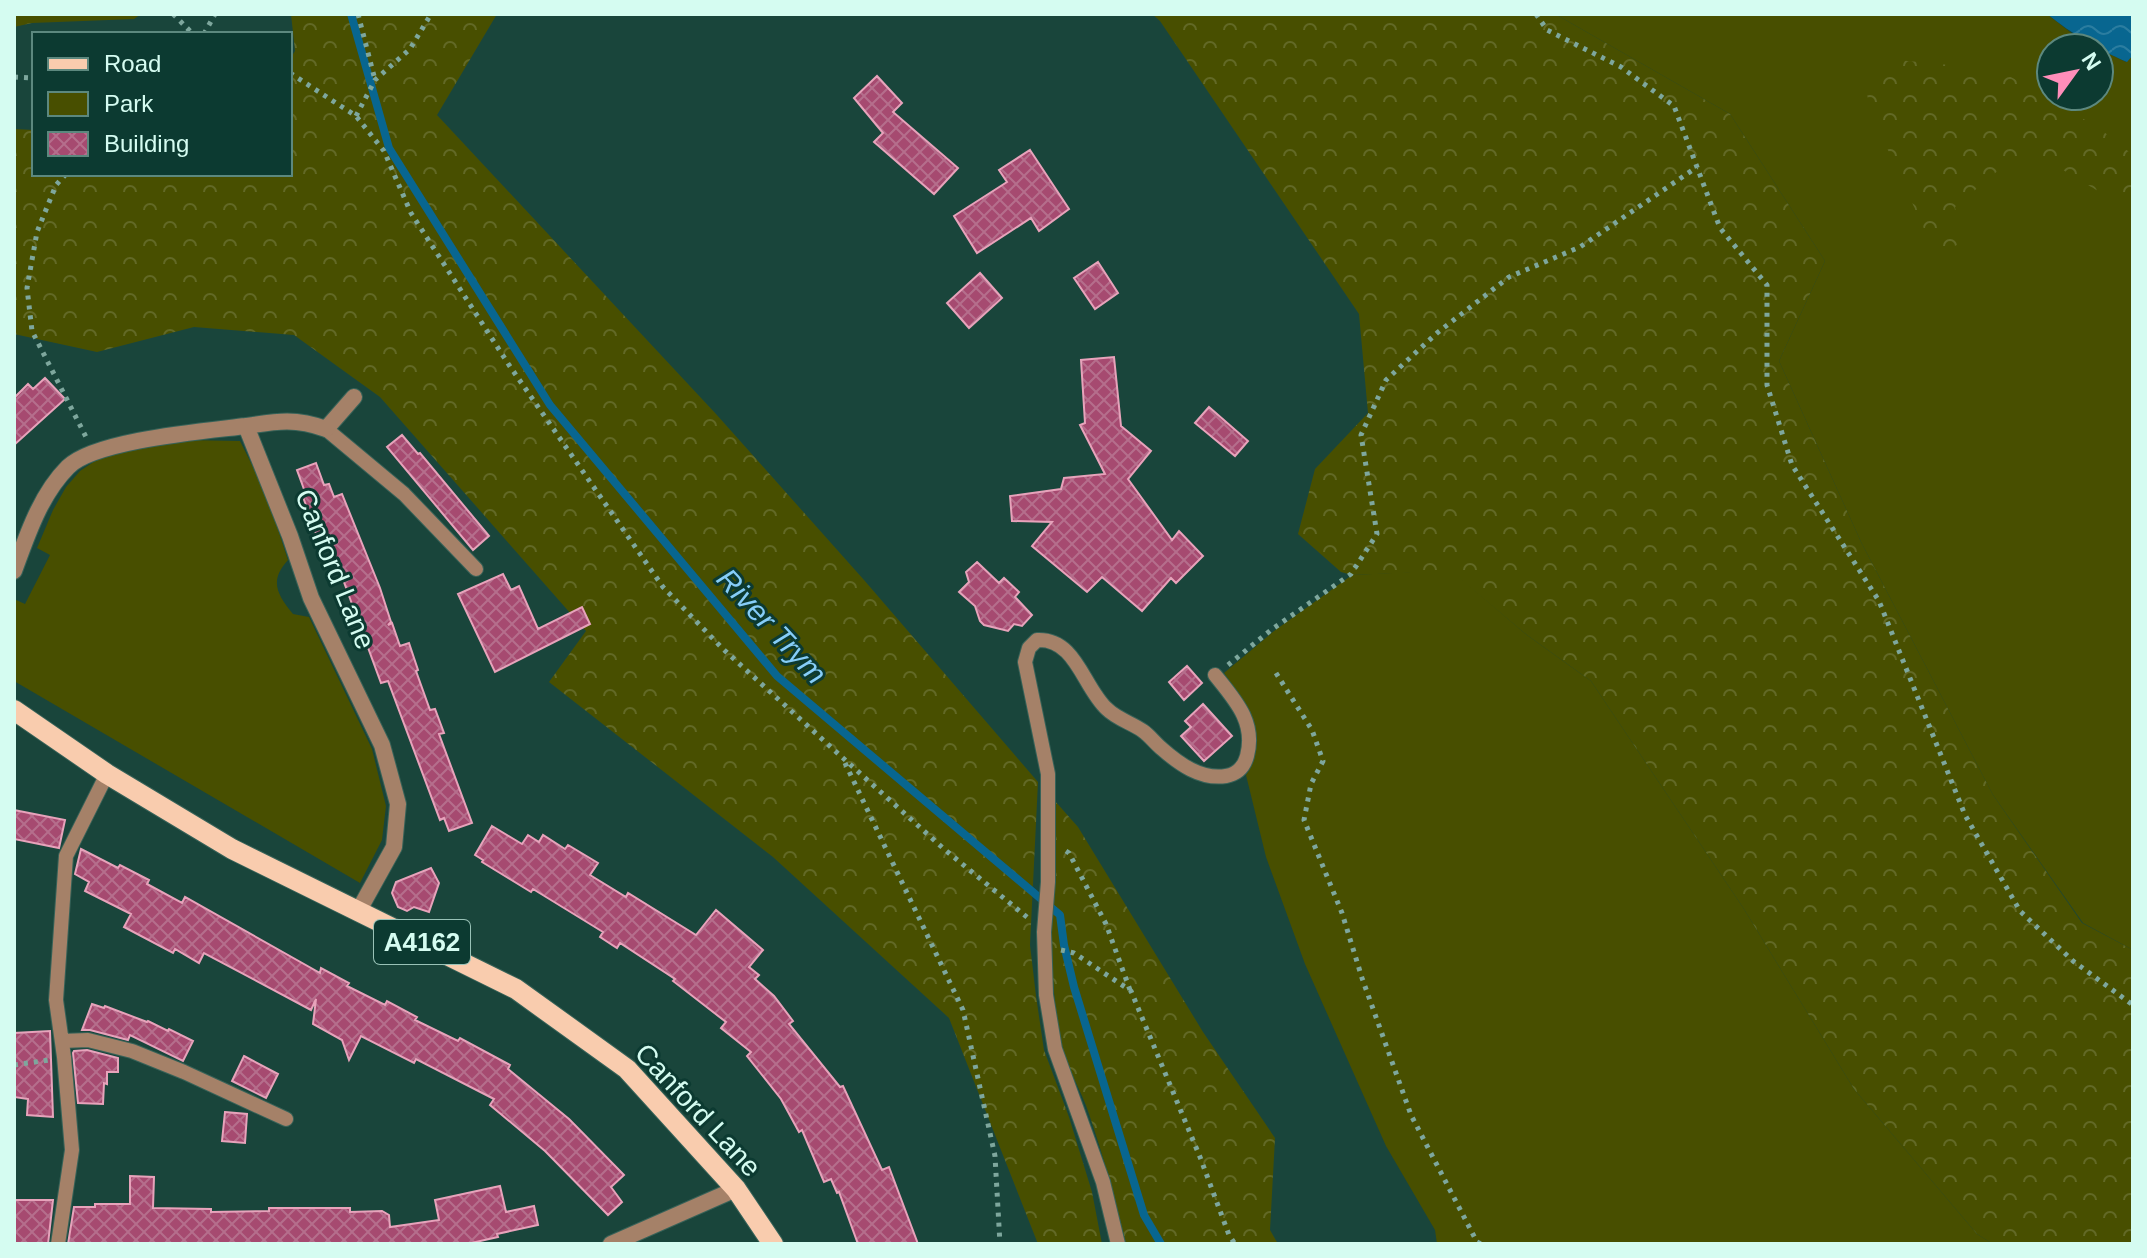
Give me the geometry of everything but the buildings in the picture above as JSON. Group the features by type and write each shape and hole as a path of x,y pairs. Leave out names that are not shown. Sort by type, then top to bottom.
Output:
{"main road":[{"name":"Canford Lane","path":"14,710 107,774 232,849 516,989 627,1069 736,1189 773,1244"}],"street":[{"path":"14,571 54,484 79,458 164,437 279,421 296,420 326,429 354,397"},
{"name":"Canford Lane","path":"246,426 311,598 382,745 398,804 394,847 359,910"},
{"path":"611,1244 736,1189"}],"lane":[{"path":"326,429 404,494 476,569"},
{"path":"1118,1244 1103,1182 1055,1049 1046,995 1044,915 1048,882 1048,774 1025,662 1029,648 1037,640 1056,642 1076,661 1107,710 1144,732 1186,768 1208,776 1227,776 1239,771 1245,762 1250,734 1243,710 1215,675"},
{"path":"58,1244 72,1150 56,1000 66,856 107,774"},
{"path":"62,1041 88,1040 132,1051 286,1119"}],"path":[{"path":"173,14 191,32"},
{"path":"205,32 215,14"},
{"path":"358,14 375,80"},
{"path":"356,116 375,80 410,49 431,14"},
{"path":"1536,14 1547,30 1621,67 1674,106 1720,228 1767,285 1767,385 1792,465 1879,601 1965,815 2020,911 2073,961 2133,1005"},
{"path":"292,74 356,116 384,151 411,213 509,365 663,587 723,649 843,758 944,849 1044,932"},
{"path":"1215,675 1271,630 1351,574 1377,534 1361,435 1386,380 1437,333 1509,277 1580,247 1697,167"},
{"path":"64,176 56,185 37,232 27,288 32,331 94,452"},
{"path":"1276,673 1312,730 1323,761 1311,784 1304,820 1342,913 1411,1115 1478,1243"},
{"path":"843,758 963,1010 995,1156 1000,1244"},
{"path":"1048,843 1069,853 1106,924 1235,1244"},
{"path":"1074,953 1131,991"},
{"path":"14,1065 64,1057"}],"green space":[{"path":"14,14 141,14 134,19 32,23 14,27"},
{"path":"291,14 497,14 437,115 716,414 1038,782 1030,945 1036,996 1044,1050 1092,1192 1102,1244 1038,1244 949,1018 773,857 549,682 586,631 380,397 294,335 194,327 97,352 14,334 14,129 32,130 32,176 292,176 292,56 295,51"},
{"path":"1152,14 1555,14 1730,114 1825,261 1779,361 1861,542 1993,795 2082,923 2133,950 2133,1244 1993,1244 1977,1234 1854,1089 1744,909 1591,681 1527,635 1451,571 1352,575 1341,572 1298,534 1315,469 1368,413 1359,314 1160,21"},
{"path":"1555,14 2047,14 2070,32 2035,32 2035,112 2115,112 2115,57 2126,62 2133,55 2133,950 2083,923 1993,795 1861,542 1779,361 1825,261 1730,114"},
{"path":"1885,59 1942,64 2011,77 2035,91 2035,112 2071,112 2099,128 2133,155 2133,212 2058,167 2007,163 1955,207 1961,243 1936,255 1871,113 1865,85"},
{"path":"182,440 240,441 266,493 288,560 277,581 279,594 293,614 309,617 372,749 386,806 382,840 360,883 14,681 14,599 25,604 50,555 37,548 66,487 80,471 107,453"},
{"path":"1451,570 1527,635 1591,681 1744,909 1854,1089 1977,1234 1993,1244 1437,1244 1435,1230 1386,1146 1305,964 1266,857 1246,775 1256,747 1253,722 1224,673 1274,631 1352,575"},
{"path":"1055,801 1078,827 1203,1032 1275,1138 1270,1230 1278,1244 1126,1244 1086,1105 1064,1055 1057,1016 1051,924"}],"water":[{"path":"2047,14 2133,14 2133,55 2127,62 2115,57 2115,32 2072,32"}],"waterway":[{"name":"River Trym","path":"351,14 389,148 550,405 777,676 1060,915 1074,987 1144,1215 1161,1244"}]}
